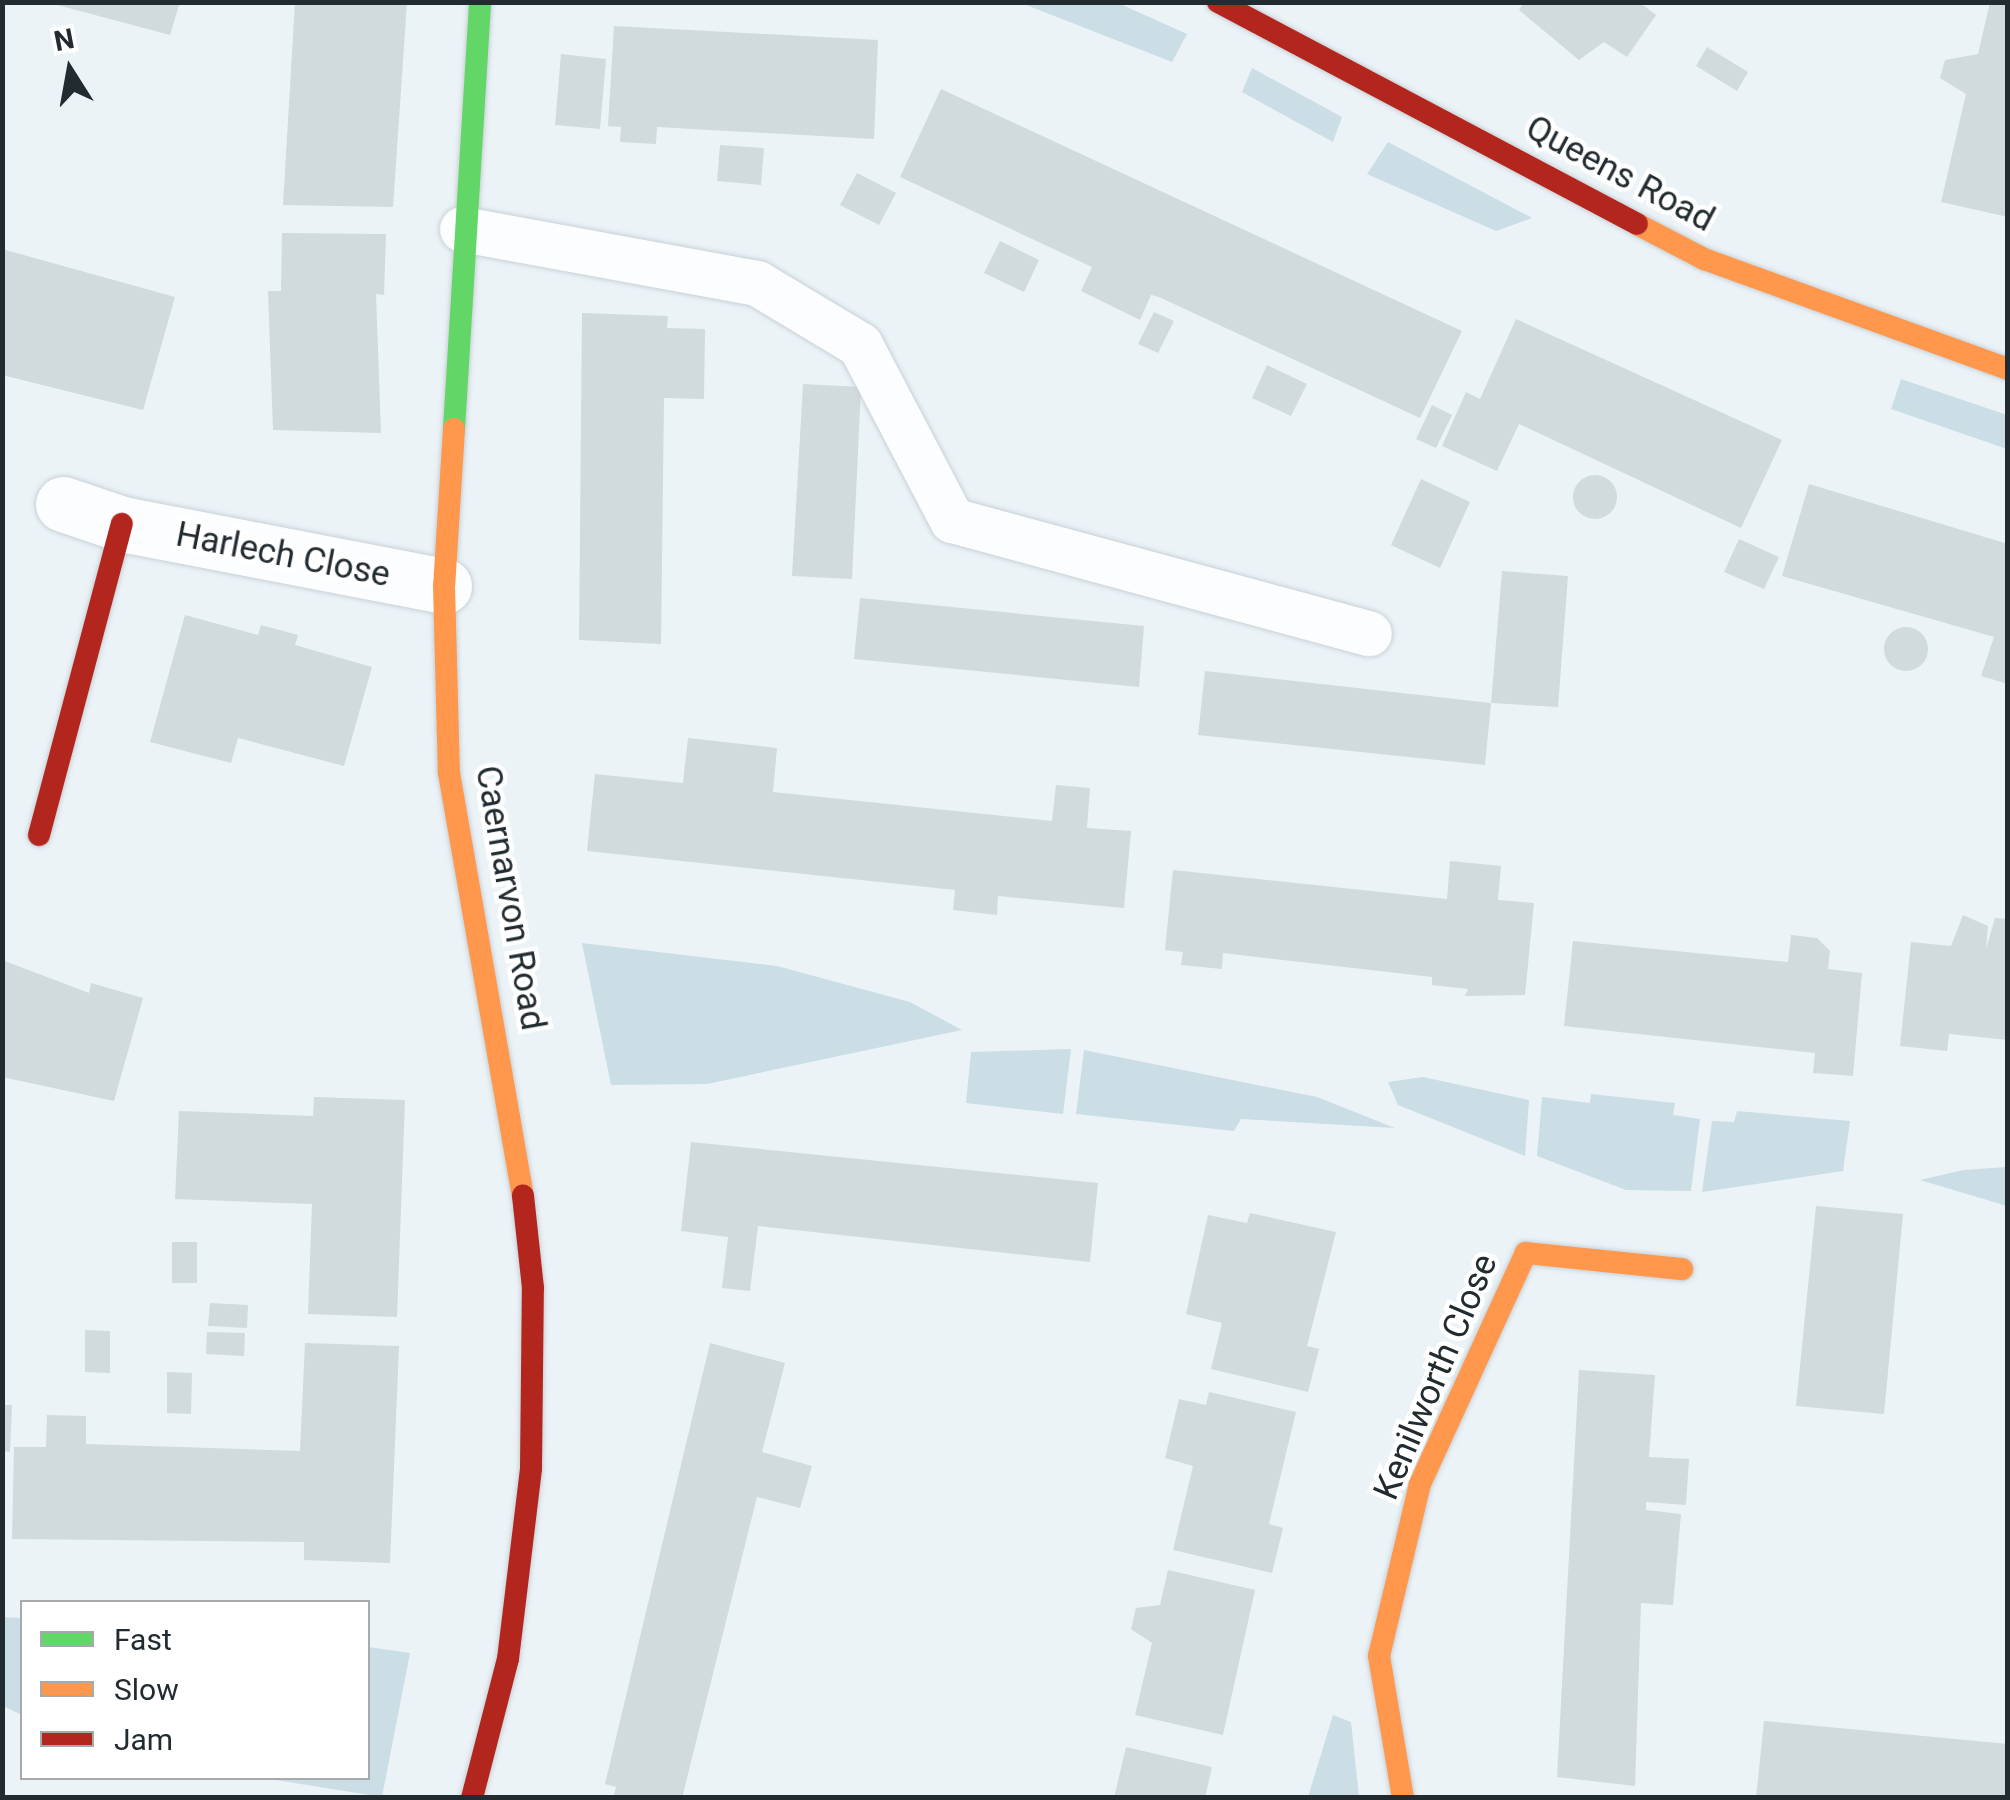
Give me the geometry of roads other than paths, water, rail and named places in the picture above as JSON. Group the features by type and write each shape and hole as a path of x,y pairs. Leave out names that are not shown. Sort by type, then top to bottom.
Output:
{"street":[{"name":"Caernarvon Road","path":"472,1798 508,1658 532,1468 533,1288 510,1089 449,774 444,586 462,230 480,2"},
{"name":"Queens Road","path":"1218,2 1704,259 2008,368"},
{"name":"Harlech Close","path":"63,504 122,524 444,586"},
{"path":"39,834 122,524"},
{"name":"Kenilworth Close","path":"1403,1798 1379,1656 1420,1484 1526,1254 1682,1269"}],"lane":[{"path":"462,230 757,283 860,345 952,520 1369,633"}]}
